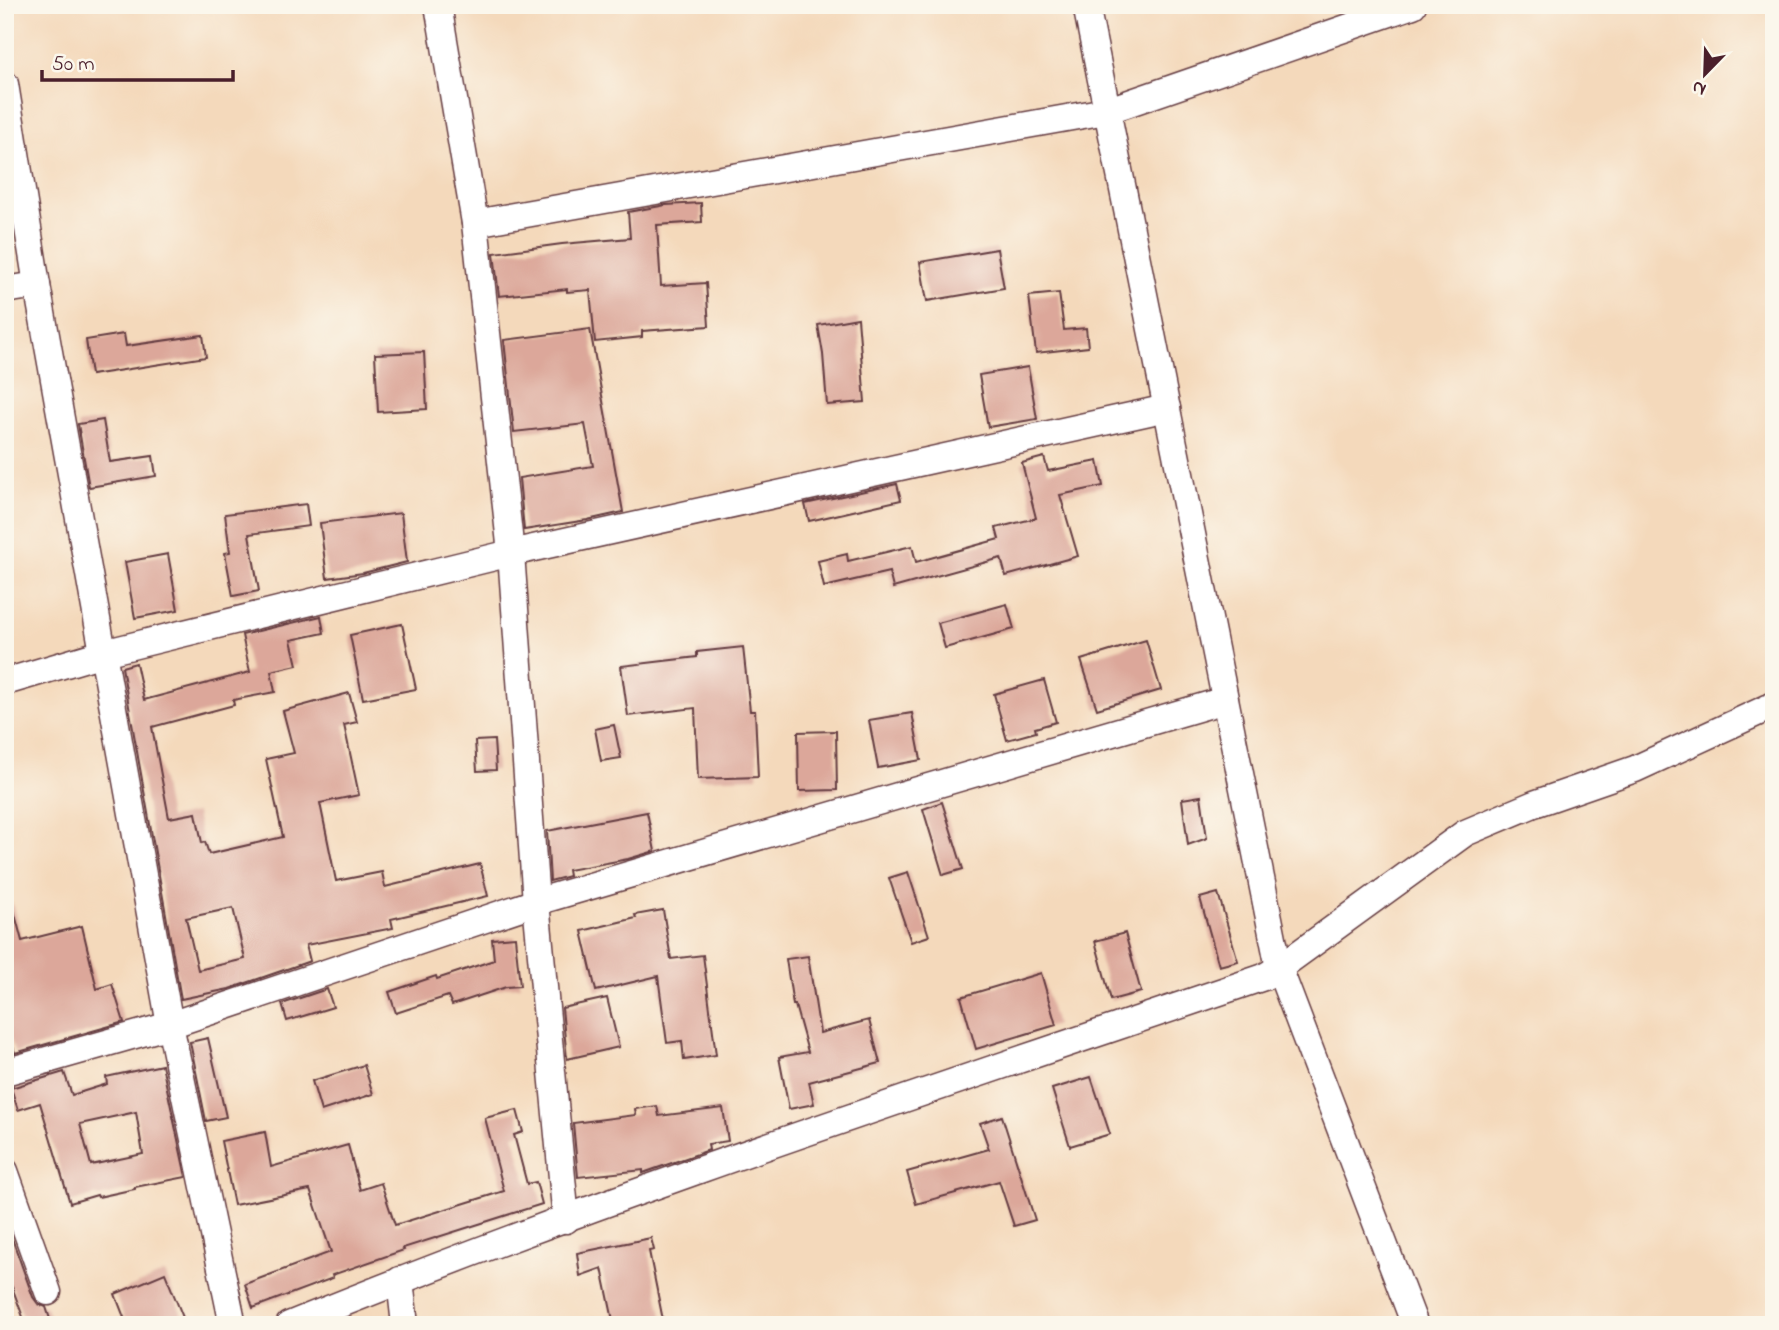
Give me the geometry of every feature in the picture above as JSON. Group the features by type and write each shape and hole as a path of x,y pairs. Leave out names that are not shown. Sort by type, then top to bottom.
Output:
{"street":[{"path":"438,5 475,223 510,553 536,902 566,1220"},
{"path":"1086,5 1279,968 1415,1325"},
{"path":"475,223 1106,111 1413,5"},
{"path":"5,84 37,285 170,1025 233,1325"},
{"path":"5,290 37,285"},
{"path":"5,682 103,653 510,553 1167,408"},
{"path":"5,1072 170,1025 536,902 1225,700"},
{"path":"289,1325 400,1280 731,1158 1264,977 1465,833 1534,804 1635,769 1774,705"},
{"path":"5,1171 48,1292"},
{"path":"400,1280 405,1325"}],"building":[{"path":"701,203 702,222 657,225 661,286 706,283 709,326 642,331 642,337 595,342 590,290 567,292 567,289 499,296 494,253 630,238 628,212 666,205"},
{"path":"997,249 1004,288 927,301 920,262"},
{"path":"1059,293 1064,330 1086,328 1088,347 1036,353 1029,296"},
{"path":"858,318 865,402 827,405 818,325"},
{"path":"590,329 623,512 524,530 519,478 593,466 585,424 514,432 504,340"},
{"path":"124,334 126,346 203,335 206,357 91,375 86,340"},
{"path":"424,352 427,409 378,412 375,354"},
{"path":"1028,367 1037,419 988,427 979,375"},
{"path":"103,420 110,462 153,456 156,476 89,487 78,424"},
{"path":"1044,457 1048,471 1098,461 1103,486 1060,495 1078,556 1006,576 1001,558 893,588 889,572 824,587 818,561 847,554 848,561 912,546 916,562 999,539 996,528 1036,518 1022,463"},
{"path":"897,484 901,500 809,521 805,504"},
{"path":"306,504 309,526 249,534 259,591 233,596 225,553 230,552 225,514"},
{"path":"401,513 407,562 363,573 327,578 320,523"},
{"path":"168,554 178,610 135,618 125,562"},
{"path":"1007,604 1014,629 945,648 938,623"},
{"path":"321,616 324,633 291,640 297,665 271,671 275,692 233,700 234,705 152,727 169,818 196,813 202,843 205,842 209,854 283,837 266,759 294,753 283,711 349,693 357,722 344,725 359,795 320,803 336,881 382,872 385,887 480,864 488,896 391,919 393,928 306,945 310,961 229,989 181,999 122,667 136,663 144,700 250,672 242,635","holes":["233,908 245,959 198,970 186,918"]},
{"path":"402,624 416,689 363,699 350,635"},
{"path":"1146,640 1161,690 1097,709 1081,660"},
{"path":"743,647 750,711 755,711 758,777 698,779 695,708 628,716 621,666 697,657 697,652"},
{"path":"1044,680 1056,722 1035,728 1036,732 1007,740 994,694"},
{"path":"912,713 921,760 878,768 869,720"},
{"path":"614,725 621,758 601,761 595,729"},
{"path":"836,731 837,790 799,791 798,732"},
{"path":"494,740 496,770 477,771 475,741"},
{"path":"1201,796 1207,838 1188,845 1182,799"},
{"path":"942,802 963,869 943,875 923,809"},
{"path":"647,812 655,851 568,870 569,876 550,881 547,831"},
{"path":"908,872 929,936 911,942 889,878"},
{"path":"1218,893 1238,961 1219,966 1200,898"},
{"path":"12,903 22,941 82,926 97,989 112,984 124,1022 15,1053 5,1022 5,904"},
{"path":"663,910 671,959 703,955 716,1055 684,1060 682,1041 667,1043 658,976 596,991 582,931 636,918 635,915"},
{"path":"1125,933 1141,992 1111,1000 1095,941"},
{"path":"515,937 520,986 506,987 452,1005 448,996 396,1013 389,992 494,960 492,939"},
{"path":"808,956 820,1033 869,1020 880,1063 809,1082 814,1104 789,1109 779,1057 808,1052 793,1005 786,959"},
{"path":"1041,973 1056,1025 976,1049 961,997"},
{"path":"327,989 333,1007 287,1021 282,1004"},
{"path":"607,998 619,1047 567,1059 562,1008"},
{"path":"208,1038 226,1117 206,1121 190,1042"},
{"path":"162,1065 186,1177 70,1203 40,1103 18,1110 11,1088 64,1072 72,1095 107,1084 106,1077","holes":["136,1112 143,1154 91,1165 80,1124"]},
{"path":"364,1065 373,1094 321,1111 312,1081"},
{"path":"1091,1077 1110,1134 1070,1146 1052,1089"},
{"path":"657,1106 659,1116 723,1108 728,1141 708,1144 709,1150 643,1173 643,1170 578,1177 573,1123 636,1115 635,1109"},
{"path":"517,1110 523,1132 514,1135 527,1184 536,1182 542,1204 403,1248 404,1250 332,1275 333,1278 253,1308 245,1284 331,1252 310,1190 234,1205 221,1141 265,1132 271,1167 348,1145 360,1190 381,1183 395,1225 504,1191 485,1118"},
{"path":"1002,1116 1035,1220 1014,1226 999,1181 916,1204 907,1172 989,1149 980,1123"},
{"path":"5,1219 33,1297 38,1304 46,1307 52,1325 26,1325 12,1287 5,1289"},
{"path":"651,1238 654,1250 649,1251 664,1325 614,1325 602,1268 580,1276 577,1253"},
{"path":"165,1273 186,1325 127,1325 115,1294"}]}
